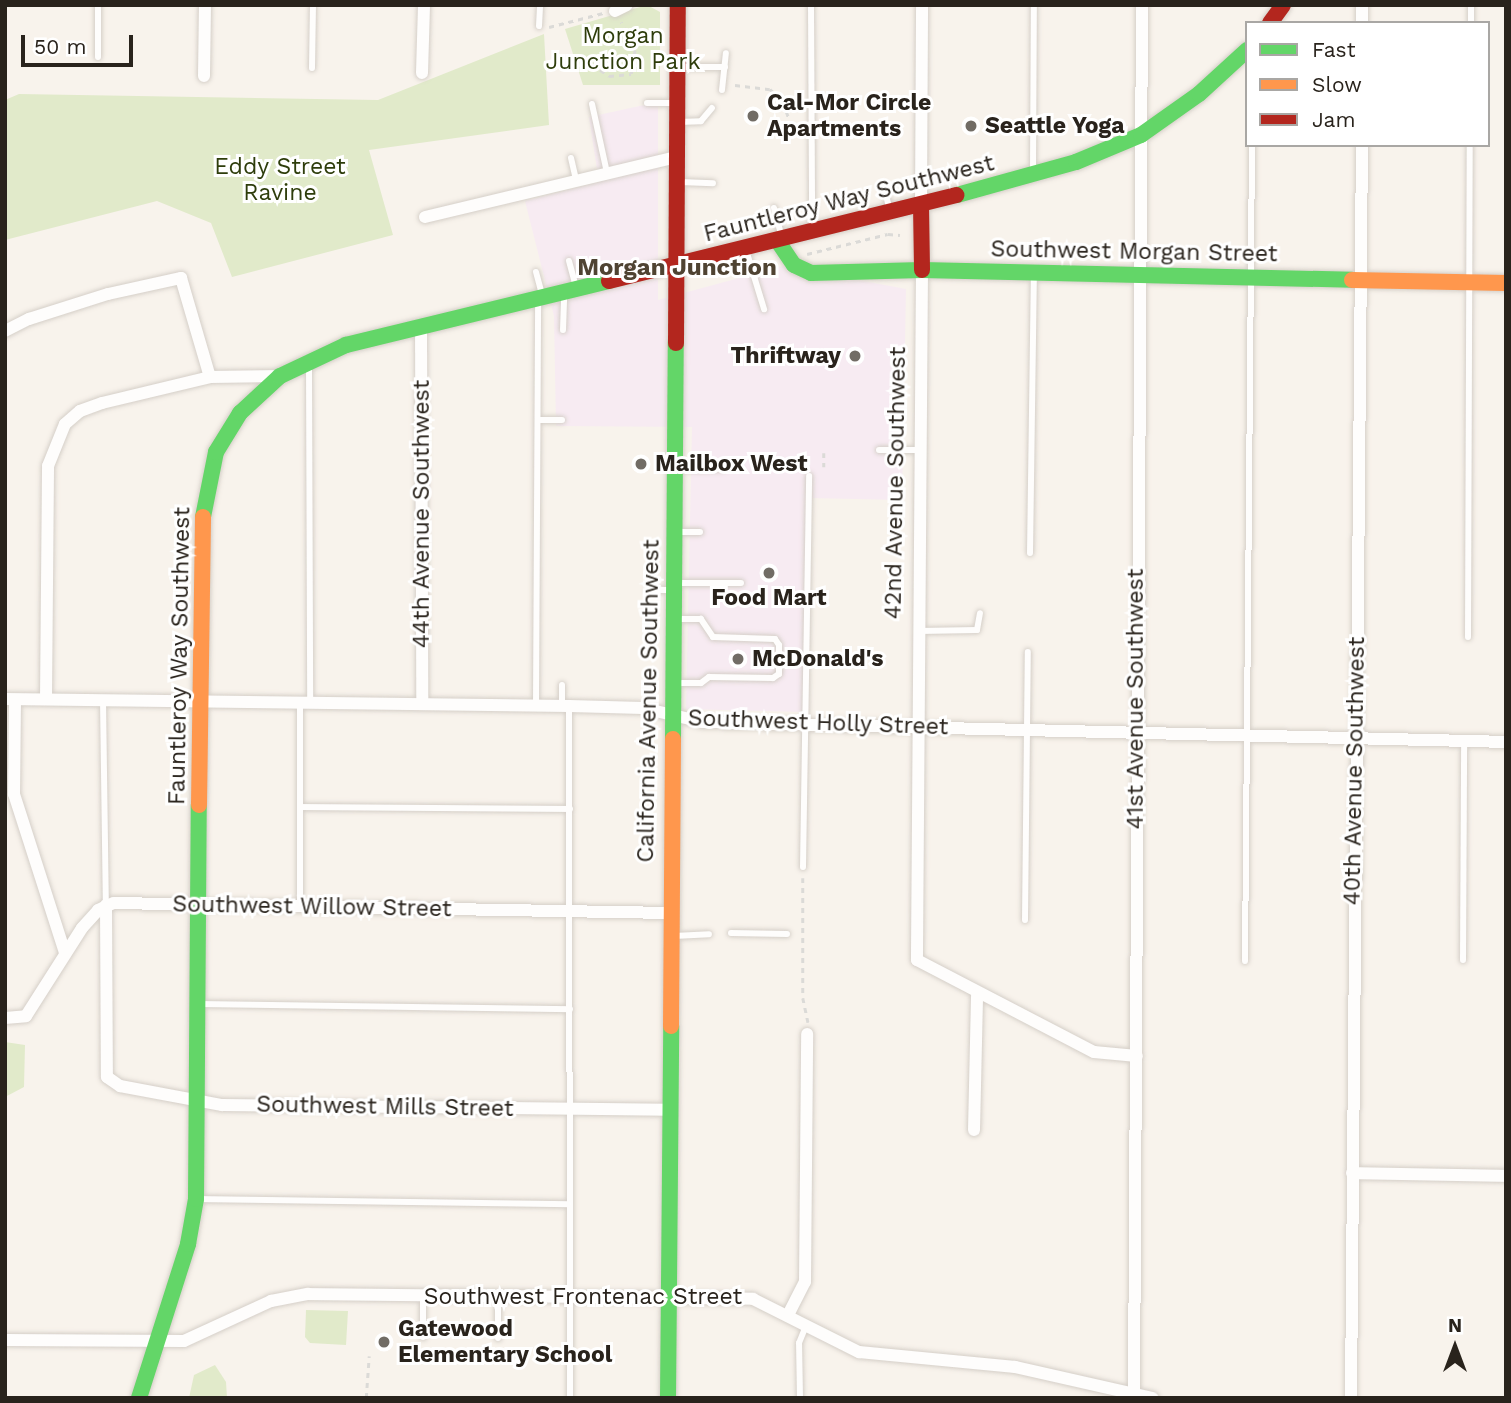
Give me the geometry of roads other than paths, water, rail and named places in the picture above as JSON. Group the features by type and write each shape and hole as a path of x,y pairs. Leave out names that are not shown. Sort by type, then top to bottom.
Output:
{"main road":[{"name":"California Avenue Southwest","path":"668,1398 669,913 678,5"},
{"path":"1271,21 1283,5"},
{"name":"Fauntleroy Way Southwest","path":"139,1398 188,1244 196,1199 206,486 226,433 257,393 309,360 421,325 676,266 1033,176 1141,135 1199,94 1245,56"},
{"name":"42nd Avenue Southwest","path":"921,205 922,270"},
{"name":"Southwest Morgan Street","path":"780,240 794,265 811,274 903,274 922,270 1506,283"}],"street":[{"path":"204,76 205,5"},
{"path":"422,73 424,5"},
{"name":"42nd Avenue Southwest","path":"921,205 922,5"},
{"name":"41st Avenue Southwest","path":"1134,1393 1142,5"},
{"name":"40th Avenue Southwest","path":"1351,1398 1362,147"},
{"path":"425,217 551,191 576,180 676,157"},
{"name":"42nd Avenue Southwest","path":"922,270 917,631 917,960 977,993"},
{"path":"5,331 29,319 108,294 181,278 211,377"},
{"name":"44th Avenue Southwest","path":"421,325 422,704"},
{"path":"46,699 48,466 56,440 80,411 211,377 280,376"},
{"path":"10,699 13,794 65,953"},
{"name":"Southwest Holly Street","path":"10,699 643,708 702,722 1506,742"},
{"path":"10,1019 30,1012 65,953 106,905"},
{"name":"Southwest Willow Street","path":"106,905 669,913"},
{"name":"Southwest Mills Street","path":"106,905 107,1077 148,1095 222,1105 668,1110"},
{"path":"974,1130 977,993 1094,1052 1137,1056"},
{"path":"788,1315 804,1282 807,1034"},
{"path":"1352,1173 1506,1176"},
{"name":"Southwest Frontenac Street","path":"5,1340 184,1341 291,1295 759,1299 859,1352 1015,1367 1153,1398"}],"lane":[{"path":"98,5 98,57"},
{"path":"312,68 313,5"},
{"path":"539,26 540,5"},
{"path":"811,5 812,232"},
{"path":"1033,176 1034,5"},
{"path":"722,90 726,53"},
{"path":"677,67 725,67"},
{"path":"647,103 677,103"},
{"path":"592,104 607,173"},
{"path":"676,122 701,121 712,108"},
{"path":"1245,961 1253,278 1252,147"},
{"path":"1468,637 1470,147"},
{"path":"571,158 576,180"},
{"path":"676,182 713,183"},
{"path":"884,186 891,213"},
{"path":"774,208 780,240"},
{"path":"746,248 764,309"},
{"path":"563,330 570,291 569,261"},
{"path":"536,272 540,298 536,705"},
{"path":"1030,553 1034,272"},
{"path":"300,908 309,360"},
{"path":"538,420 562,420"},
{"path":"879,450 919,450"},
{"path":"674,469 723,468"},
{"path":"803,867 809,476"},
{"path":"673,532 700,532"},
{"path":"649,590 673,586 741,583"},
{"path":"917,631 978,629 980,613"},
{"path":"672,682 701,683 709,677 773,678 779,674 779,645 775,639 713,637 701,619 673,619"},
{"path":"1025,920 1028,652"},
{"path":"562,685 566,706 570,808 567,1298 570,1398"},
{"path":"103,701 106,905"},
{"path":"1463,960 1464,741"},
{"path":"300,807 570,808"},
{"path":"669,936 709,933"},
{"path":"731,933 787,934"},
{"path":"200,1004 570,1009"},
{"path":"196,1199 568,1204"},
{"path":"423,1296 423,1337"},
{"path":"498,1297 498,1338"},
{"path":"800,1398 799,1343 806,1326"}],"place":[{"name":"Cal-Mor Circle Apartments","path":"753,116"},
{"name":"Seattle Yoga","path":"971,126"},
{"name":"Thriftway","path":"855,356"},
{"name":"Mailbox West","path":"641,464"},
{"name":"Food Mart","path":"769,573"},
{"name":"McDonald's","path":"738,659"},
{"name":"Gatewood Elementary School","path":"384,1342"}],"district":[{"name":"Morgan Junction","path":"677,268"}],"park label":[{"name":"Morgan Junction Park","path":"623,49"},
{"name":"Eddy Street Ravine","path":"280,180"}]}
